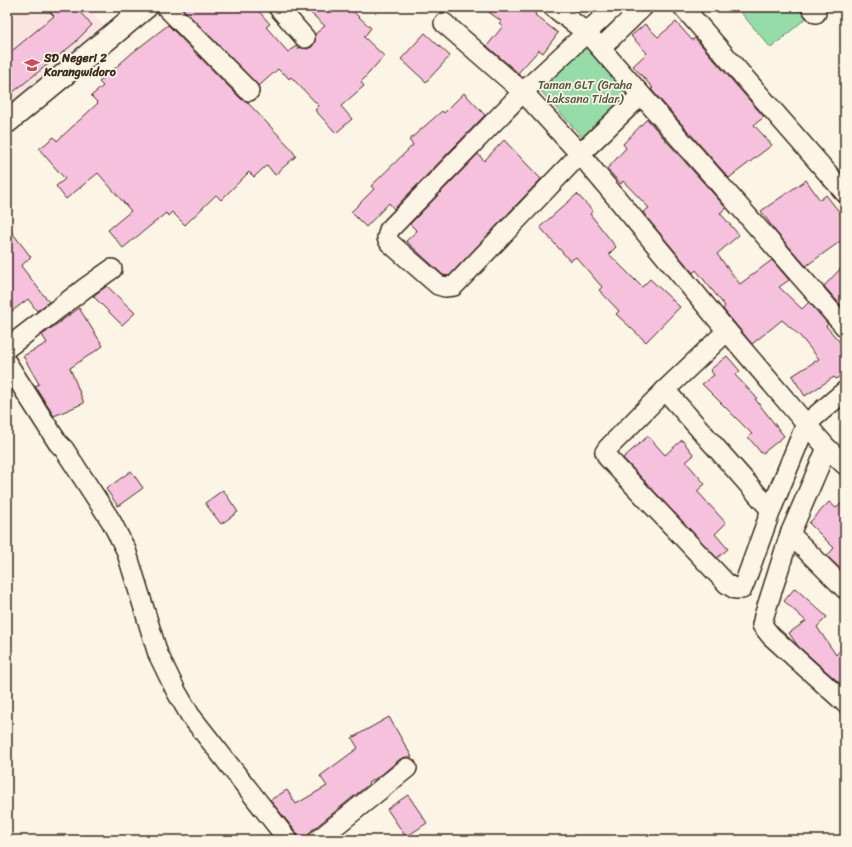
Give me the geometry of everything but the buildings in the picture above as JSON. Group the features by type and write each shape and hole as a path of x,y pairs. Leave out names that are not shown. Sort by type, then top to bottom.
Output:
{"street":[{"path":"7,122 146,7"},
{"path":"166,7 248,91"},
{"path":"278,7 305,38"},
{"path":"553,7 587,33 601,48 845,327"},
{"path":"614,7 523,92 389,230 387,238 390,244 438,285 445,287 454,286 580,154 641,95"},
{"path":"601,48 643,7"},
{"path":"683,7 845,193"},
{"path":"444,23 523,92 580,154 726,331 827,448 845,465"},
{"path":"7,348 112,269"},
{"path":"726,331 665,390 608,448 606,452 608,458 727,584 735,589 742,589 771,510 806,424 845,391"},
{"path":"7,362 58,443 64,449 111,521 126,550 158,654 176,691 190,715 288,840"},
{"path":"665,390 771,510"},
{"path":"827,448 790,534 762,625 771,636 845,703"},
{"path":"790,534 845,588"},
{"path":"318,840 407,768"}],"shaded area":[{"name":"SD Negeri 2 Karangwidoro","path":"7,7 86,7 103,25 7,107"}],"green space":[{"path":"736,7 797,7 806,18 771,48"},
{"name":"Taman GLT (Graha Laksana Tidar)","path":"587,45 629,94 583,138 539,89"}],"place":[{"name":"SD Negeri 2 Karangwidoro","path":"32,65"}]}
